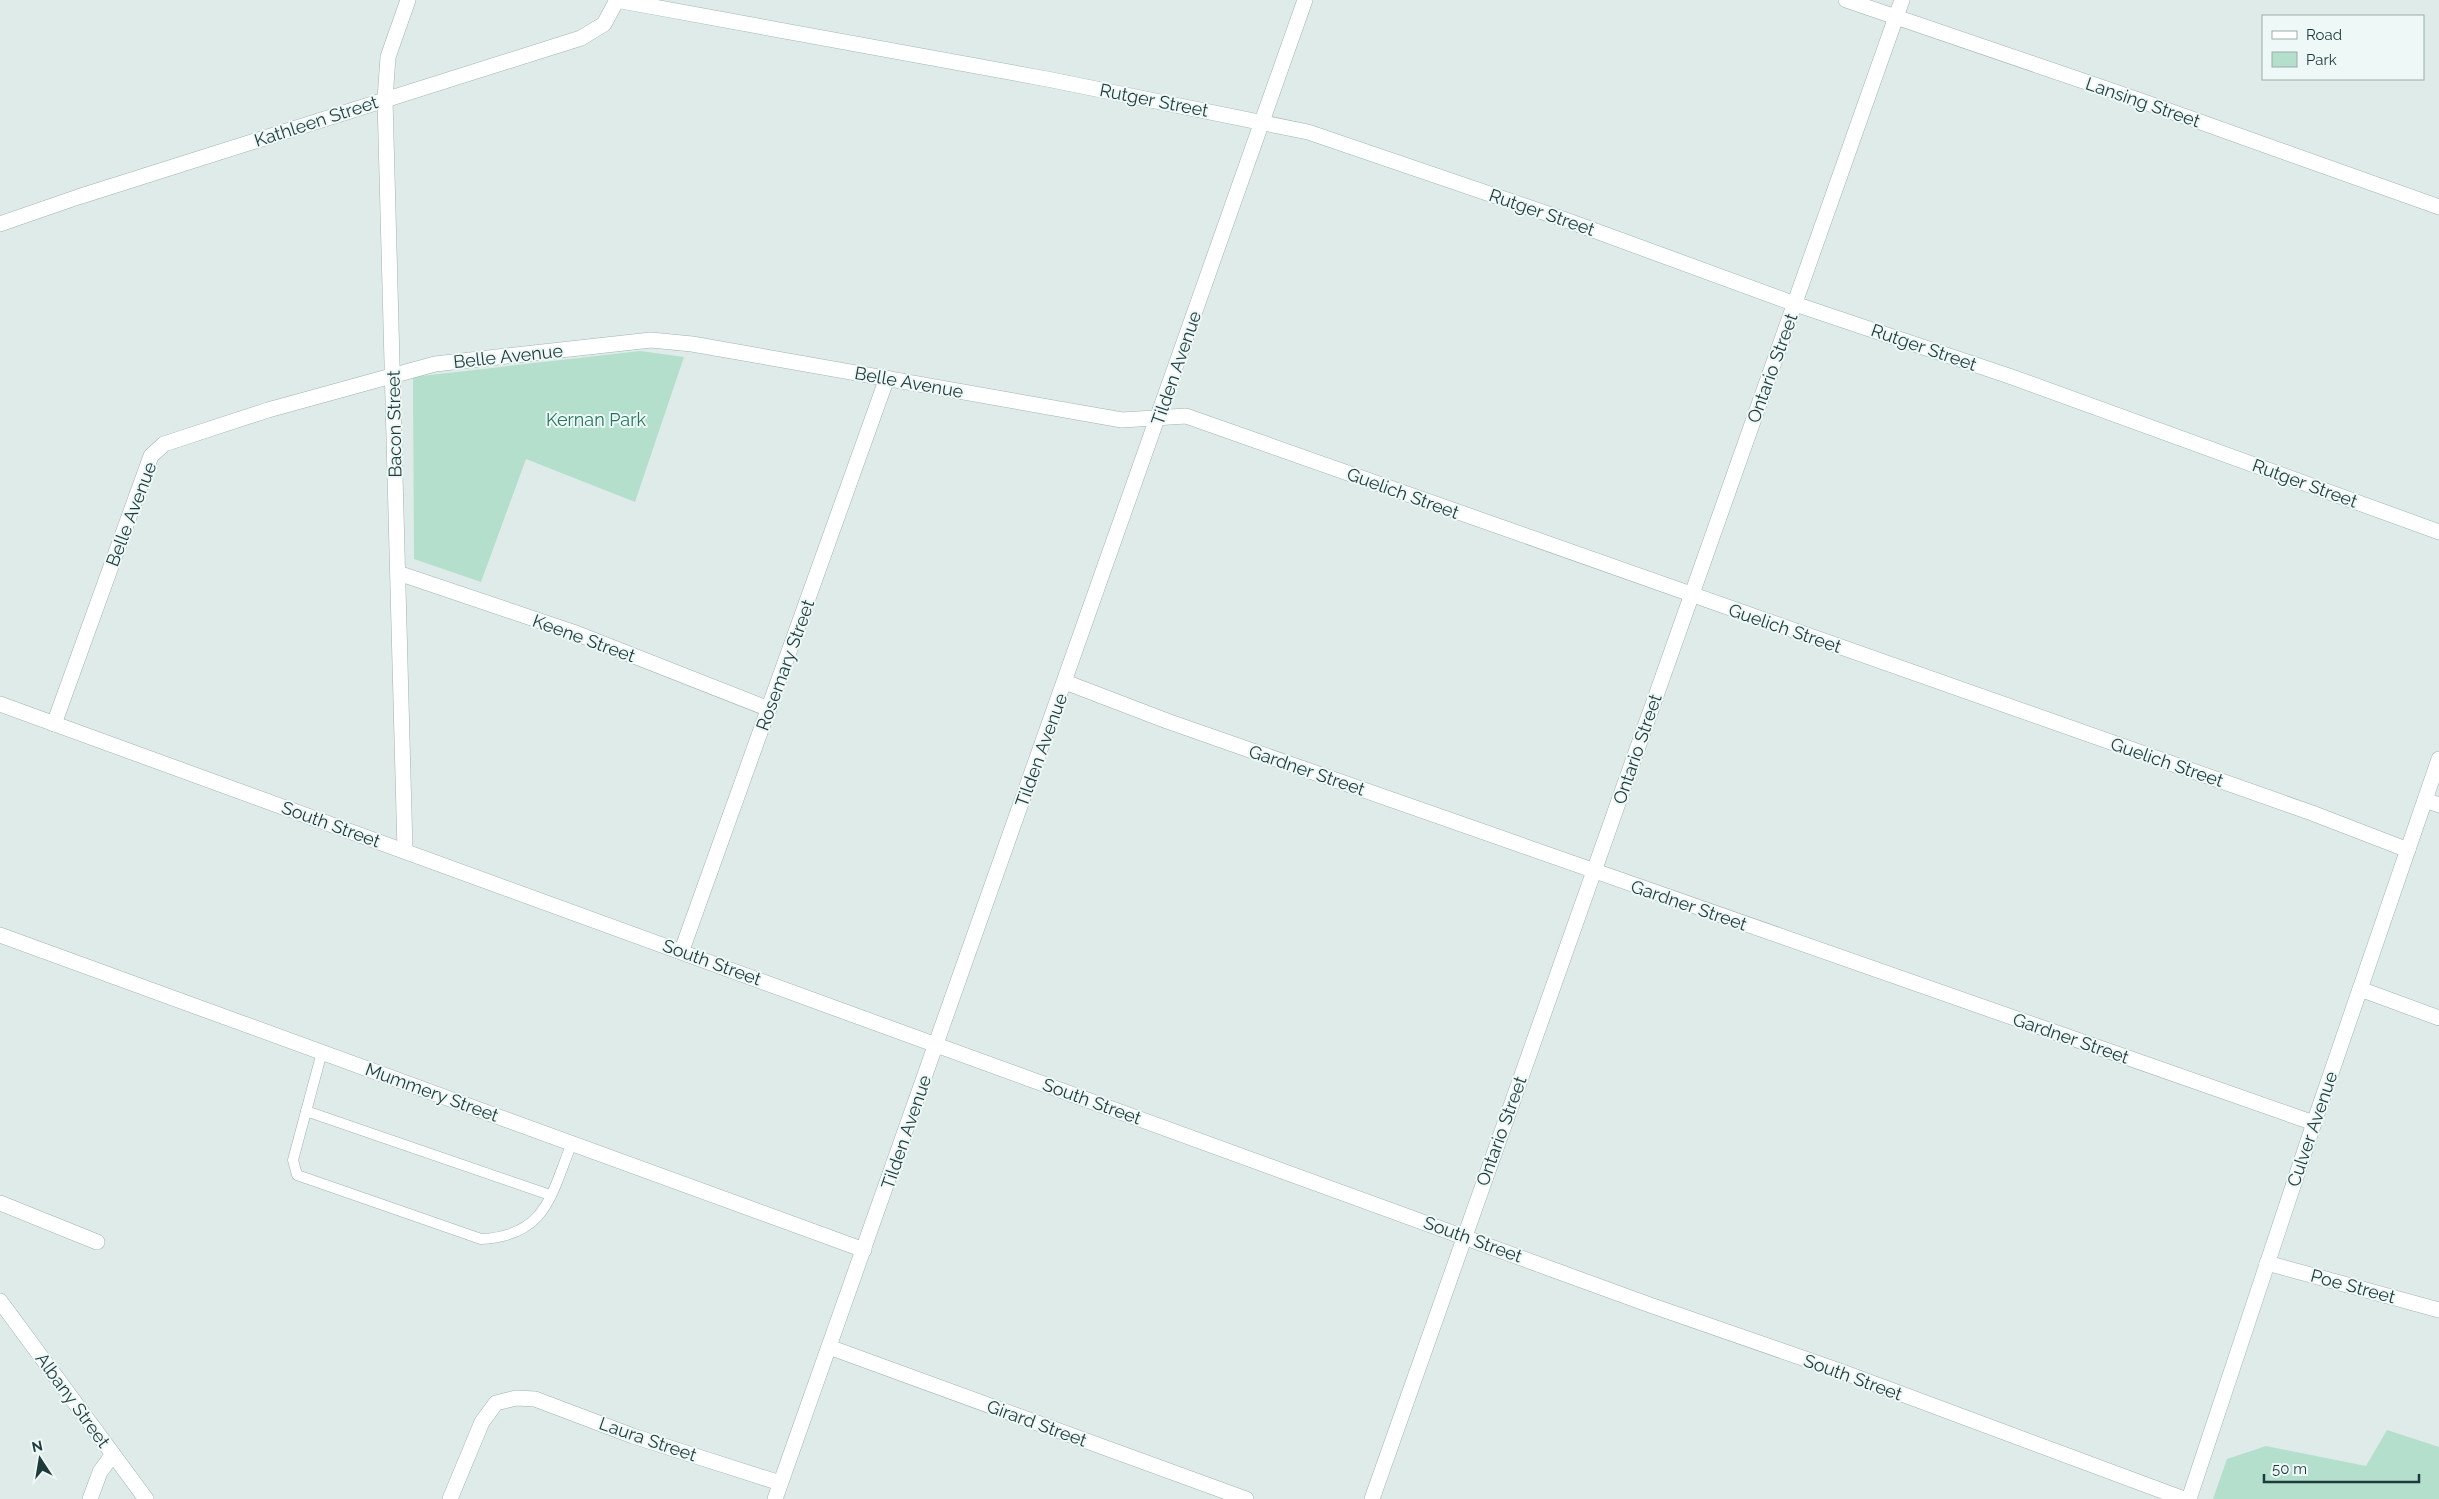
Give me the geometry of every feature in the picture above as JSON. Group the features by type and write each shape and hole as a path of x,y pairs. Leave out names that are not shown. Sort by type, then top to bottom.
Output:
{"street":[{"name":"Bacon Street","path":"405,851 385,99 388,57 408,0"},
{"name":"Kathleen Street","path":"0,224 78,197 582,38 604,24 616,0"},
{"name":"Rutger Street","path":"616,0 1037,77 1308,132 1563,219 1795,304 2009,376 2439,532"},
{"name":"Tilden Avenue","path":"774,1499 864,1250 1305,0"},
{"name":"Lansing Street","path":"1846,0 2136,99 2439,207"},
{"name":"Ontario Street","path":"1372,1499 1902,0"},
{"name":"Belle Avenue","path":"54,724 151,456 164,444 268,410 393,374 435,364 651,340 692,344 1122,420 1159,416"},
{"name":"Rosemary Street","path":"682,950 886,378"},
{"name":"Guelich Street","path":"1159,416 1186,416 2312,813 2408,850"},
{"name":"Keene Street","path":"398,573 573,632 769,709"},
{"name":"Gardner Street","path":"1065,682 1167,721 2314,1123"},
{"name":"South Street","path":"0,704 682,950 936,1045 1650,1305 1840,1371 2184,1499"},
{"name":"Culver Avenue","path":"2189,1499 2314,1123 2408,850 2432,803 2439,759"},
{"name":"Mummery Street","path":"0,934 864,1250"},
{"path":"2360,989 2439,1018"},
{"path":"0,1203 97,1242"},
{"name":"Poe Street","path":"2267,1263 2439,1310"},
{"name":"Albany Street","path":"0,1301 146,1499"},
{"name":"Girard Street","path":"829,1347 1246,1499"},
{"name":"Laura Street","path":"450,1499 482,1422 496,1403 516,1398 535,1399 633,1436 780,1483"},
{"path":"90,1499 100,1472 113,1454"}],"lane":[{"path":"322,1052 293,1160 296,1175 481,1239 496,1238 523,1230 543,1212 572,1143"},
{"path":"306,1111 550,1195"}],"green space":[{"name":"Kernan Park","path":"640,351 684,357 635,502 526,459 481,582 414,559 413,377"},
{"path":"2387,1430 2439,1447 2439,1499 2213,1499 2227,1459 2266,1446 2366,1466"}]}
